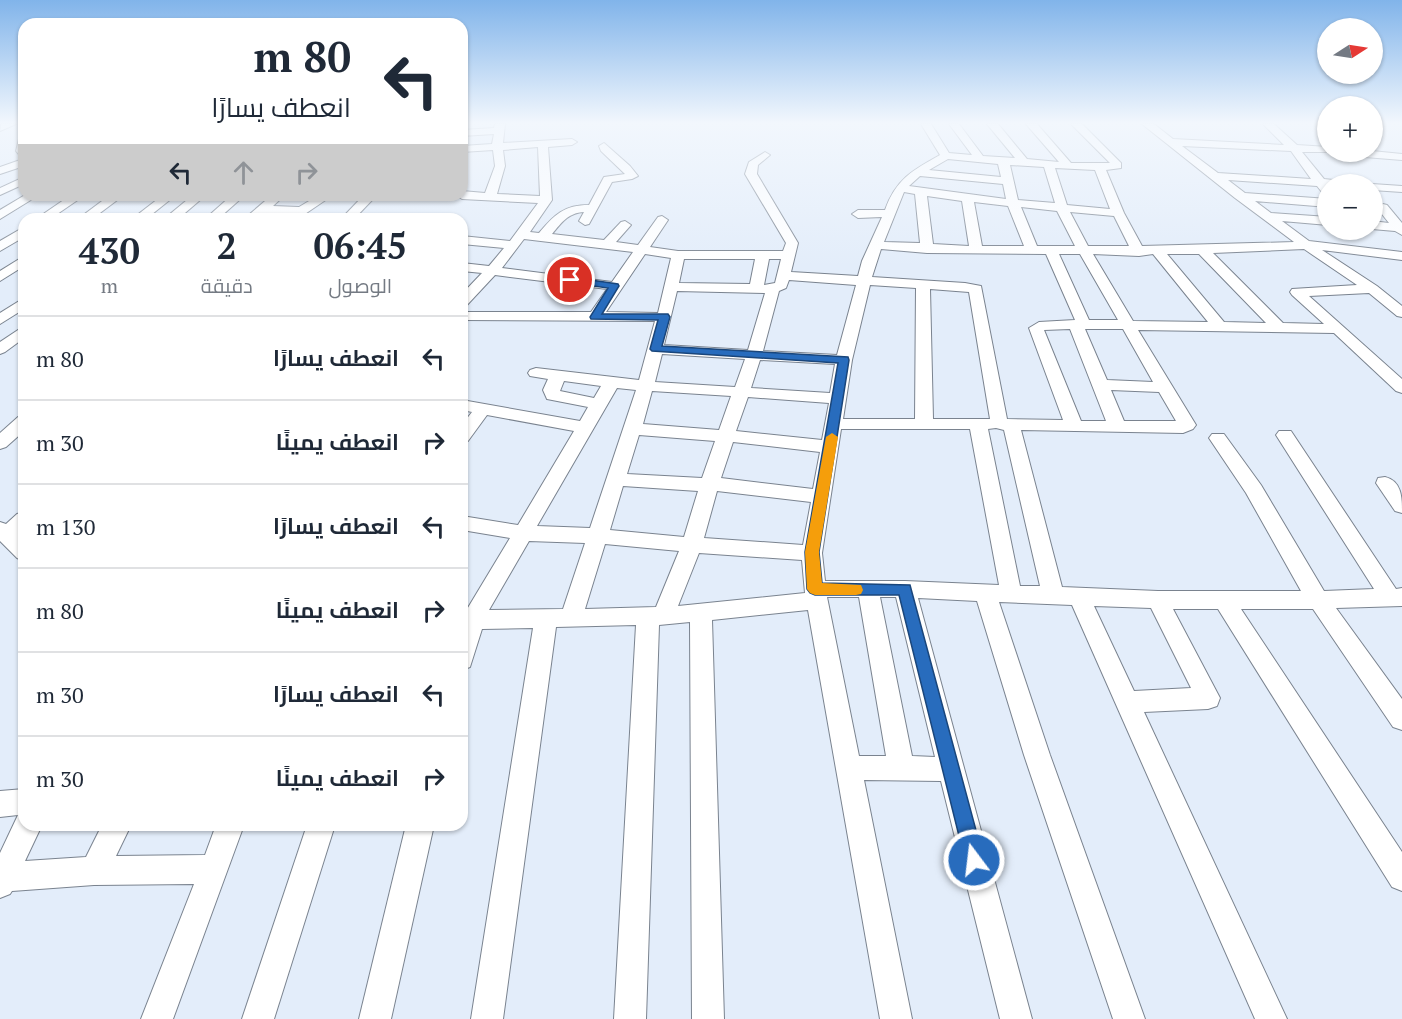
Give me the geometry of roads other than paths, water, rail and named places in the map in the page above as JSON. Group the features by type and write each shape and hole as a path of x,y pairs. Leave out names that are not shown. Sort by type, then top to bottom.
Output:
{"street":[{"path":"490,198 498,172"},
{"path":"468,296 493,270 546,200 544,172"},
{"path":"585,221 608,179 632,176 630,172"},
{"path":"670,287 773,289 781,285 791,240 781,228 751,172"},
{"path":"896,1019 816,595 812,552 844,360 864,281 894,198 900,188 917,172 1008,181"},
{"path":"1006,172 1013,203 1032,249"},
{"path":"834,424 1186,426 1187,424 1166,387 1127,326 1084,250 1062,208 1050,172"},
{"path":"1101,172 1118,213 1138,252"},
{"path":"1207,172 1402,313"},
{"path":"927,249 927,192 936,174"},
{"path":"1213,176 1317,187"},
{"path":"956,177 976,250"},
{"path":"0,192 18,183"},
{"path":"900,188 960,197 1118,213"},
{"path":"1383,188 1402,189"},
{"path":"468,196 546,200"},
{"path":"1239,196 1317,202"},
{"path":"2,212 22,201"},
{"path":"51,213 70,201"},
{"path":"92,213 110,201"},
{"path":"146,213 162,201"},
{"path":"178,213 192,201"},
{"path":"218,213 232,201"},
{"path":"257,213 271,201"},
{"path":"261,209 301,211 317,201"},
{"path":"353,213 365,201"},
{"path":"1383,207 1402,209"},
{"path":"543,237 566,210 593,209"},
{"path":"1383,212 1400,229"},
{"path":"858,214 890,213"},
{"path":"1266,216 1317,220"},
{"path":"595,317 639,250 662,220"},
{"path":"608,244 625,225"},
{"path":"1383,227 1400,229"},
{"path":"0,247 18,235"},
{"path":"468,240 516,240 543,237 678,255 789,255"},
{"path":"876,245 927,249 1138,252 1306,245 1402,256"},
{"path":"1050,249 1117,426"},
{"path":"1202,250 1279,328"},
{"path":"1158,251 1220,327"},
{"path":"756,289 763,254"},
{"path":"0,255 18,255"},
{"path":"488,1019 559,618 598,536 617,479 656,349 678,255"},
{"path":"468,268 615,286"},
{"path":"784,276 965,286 976,289 1005,424 1053,595"},
{"path":"923,284 924,425"},
{"path":"630,1019 655,616 692,545 709,485 754,355 773,289"},
{"path":"1372,289 1297,292 1402,388"},
{"path":"0,320 18,306"},
{"path":"468,316 664,317"},
{"path":"1074,426 1036,328 1044,325 1337,329"},
{"path":"0,349 18,336"},
{"path":"656,349 844,360"},
{"path":"536,373 645,386 837,398"},
{"path":"558,376 550,390 554,395 598,404"},
{"path":"468,620 523,533 611,383"},
{"path":"1101,385 1166,387"},
{"path":"468,406 585,427"},
{"path":"468,429 483,410"},
{"path":"978,424 998,593 1037,755 1129,1019"},
{"path":"0,443 18,427"},
{"path":"633,429 830,447"},
{"path":"1285,435 1396,597"},
{"path":"1218,438 1254,490 1319,600 1402,719"},
{"path":"617,479 734,486 821,497"},
{"path":"1385,483 1402,506"},
{"path":"18,523 3,532 18,547"},
{"path":"468,524 523,533 598,536 692,545 812,552"},
{"path":"468,620 701,613 816,595 868,590 1158,600 1319,600 1396,597"},
{"path":"868,590 901,769"},
{"path":"905,590 1016,1019"},
{"path":"1080,597 1271,1019"},
{"path":"1126,702 1208,698 1158,600"},
{"path":"1224,600 1402,878"},
{"path":"701,613 708,1019"},
{"path":"848,768 951,769"},
{"path":"0,804 18,802"},
{"path":"2,880 25,831"},
{"path":"94,871 114,831"},
{"path":"157,1019 228,831"},
{"path":"258,1019 319,831"},
{"path":"375,1019 419,831"},
{"path":"2,880 94,871 212,869"}]}
